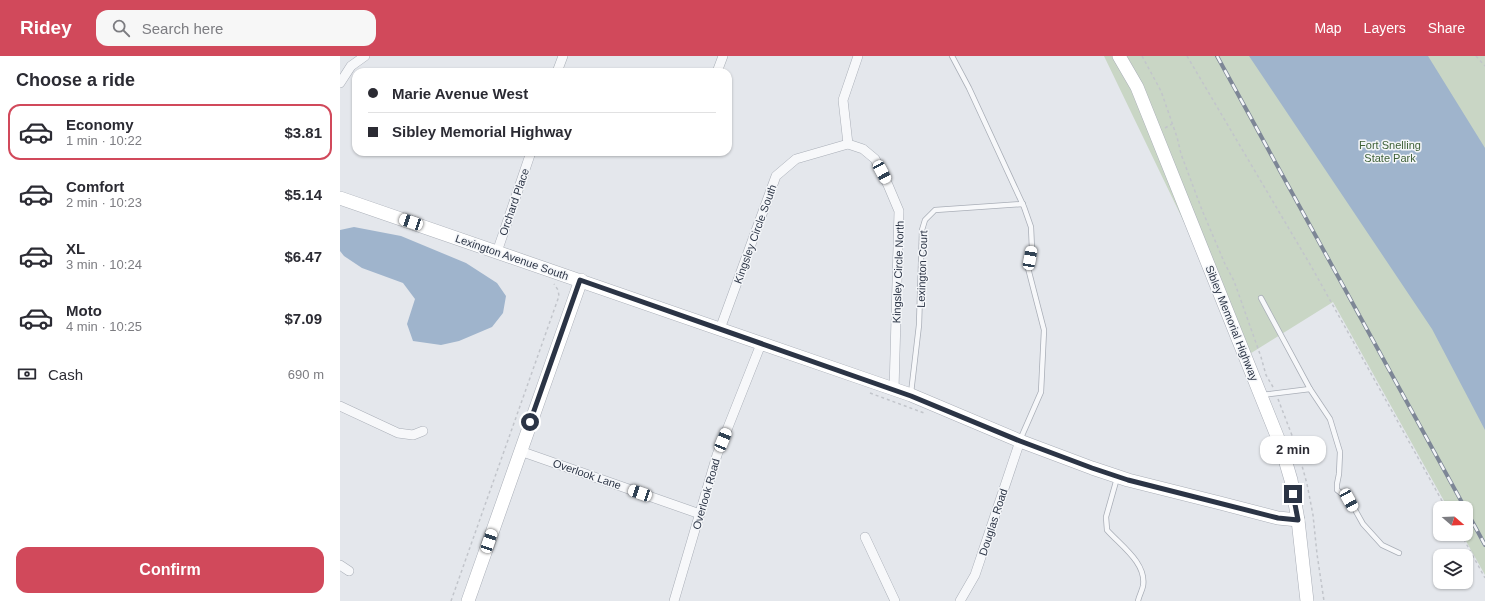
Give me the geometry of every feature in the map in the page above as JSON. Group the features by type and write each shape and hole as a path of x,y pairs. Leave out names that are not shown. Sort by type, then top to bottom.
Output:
{"street":[{"path":"340,83 351,66 365,56"},
{"path":"558,68 563,56"},
{"path":"718,68 723,56"},
{"path":"848,144 843,100 858,56"},
{"name":"Sibley Memorial Highway","path":"1119,56 1137,87 1281,446 1289,474 1298,520 1307,601"},
{"name":"Kingsley Circle South","path":"720,329 776,176 796,159 848,144"},
{"name":"Kingsley Circle North","path":"848,144 863,149 875,160 899,211 894,390"},
{"name":"Orchard Place","path":"497,252 529,156"},
{"name":"Lexington Avenue South","path":"340,198 911,396 1020,441 1118,477 1278,518 1298,520"},
{"path":"468,601 580,280"},
{"name":"Overlook Road","path":"674,601 717,455 761,344"},
{"path":"340,406 398,433 413,435 423,431"},
{"name":"Douglas Road","path":"960,601 975,575 1020,441"},
{"name":"Overlook Lane","path":"520,451 700,514"},
{"path":"865,537 895,601"},
{"path":"340,565 349,570"}],"lane":[{"path":"952,56 969,88 1031,226 1032,249 1028,268 1044,330 1041,392 1020,441"},
{"name":"Lexington Court","path":"911,396 919,325 922,230 925,220 935,210 1022,204"},
{"path":"1261,298 1310,388 1330,419 1340,452 1337,490 1349,500 1363,524 1382,545 1399,553"},
{"path":"1261,396 1310,388"},
{"path":"1118,477 1106,517 1106,530 1142,569 1143,585 1138,601"}],"path":[{"path":"1142,56 1161,91 1178,138 1181,154 1202,210 1225,264 1234,281 1266,374 1276,393 1294,438 1307,484 1313,515 1324,601"},
{"path":"1187,56 1311,266 1442,501"},
{"path":"1476,56 1485,66"},
{"path":"452,601 559,296 558,290 554,284"},
{"path":"1465,541 1485,578"}],"green space":[{"path":"1104,56 1485,56 1485,575 1473,554 1473,549 1470,549 1466,541 1473,541 1473,501 1444,501 1333,302 1248,355"}],"water":[{"name":"Fort Snelling State Park","path":"1249,56 1428,56 1485,148 1485,430 1432,329"},
{"path":"354,227 401,236 466,263 497,283 506,296 503,313 492,327 459,341 441,345 413,341 407,324 415,299 403,283 362,268 344,256 340,251 340,230"}],"railway":[{"path":"1217,56 1461,501"},
{"path":"1473,523 1485,545"}],"route":[{"path":"530,422 580,280 911,396 1020,441 1128,480 1278,518 1298,520 1293,494"}]}
